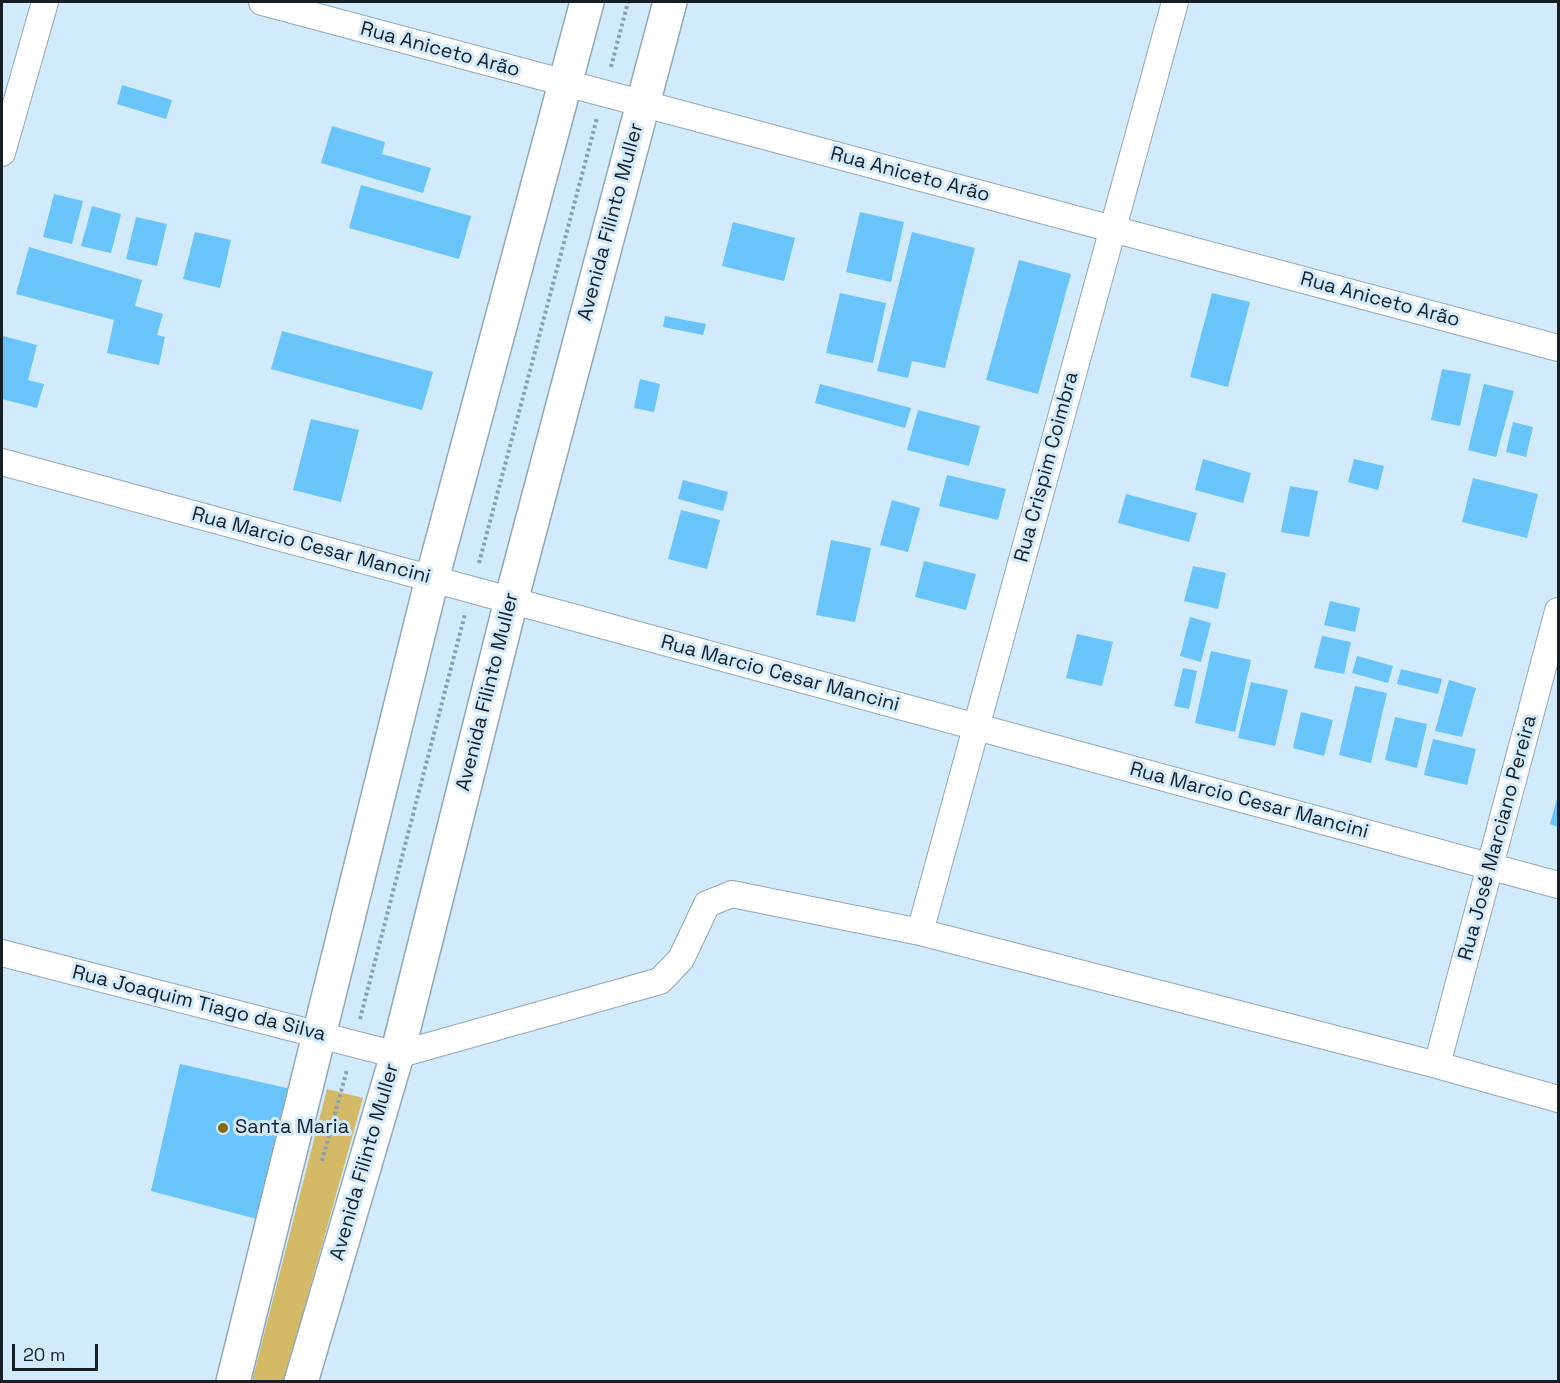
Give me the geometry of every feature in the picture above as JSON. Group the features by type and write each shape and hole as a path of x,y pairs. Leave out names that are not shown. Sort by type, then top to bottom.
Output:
{"main road":[{"path":"233,1382 432,579 587,2"},
{"name":"Avenida Filinto Muller","path":"301,1382 397,1055 511,601 670,2"}],"street":[{"path":"2,153 45,2"},
{"name":"Rua Aniceto Arão","path":"262,2 1558,348"},
{"name":"Rua Crispim Coimbra","path":"920,932 1175,2"},
{"name":"Rua Marcio Cesar Mancini","path":"2,462 1558,885"},
{"name":"Rua José Marciano Pereira","path":"1437,1065 1558,611"},
{"path":"397,1055 660,981 681,959 707,904 732,894 920,932 1437,1065 1558,1099"},
{"name":"Rua Joaquim Tiago da Silva","path":"2,953 397,1055"}],"path":[{"path":"320,1168 628,2"}],"shaded area":[{"path":"327,1089 363,1098 284,1381 252,1381"}],"building":[{"path":"122,85 172,100 166,119 117,104"},
{"path":"332,126 385,142 382,154 431,168 423,193 321,163"},
{"path":"361,185 471,216 459,259 349,228"},
{"path":"54,194 83,201 72,244 43,237"},
{"path":"92,206 121,214 111,253 81,246"},
{"path":"860,212 904,222 891,282 846,272"},
{"path":"136,217 167,224 157,266 126,259"},
{"path":"733,222 795,238 784,281 722,266"},
{"path":"195,232 231,240 220,288 183,279"},
{"path":"912,232 975,248 945,368 912,361 908,378 877,371"},
{"path":"29,247 142,280 135,306 163,314 157,335 165,337 159,365 107,353 114,320 16,294"},
{"path":"1019,260 1071,274 1038,394 986,380"},
{"path":"840,293 886,303 873,363 826,353"},
{"path":"1212,293 1250,302 1228,387 1190,377"},
{"path":"665,316 706,324 703,335 663,327"},
{"path":"282,331 433,372 422,410 271,369"},
{"path":"3,336 37,345 28,380 44,384 37,408 2,399"},
{"path":"1442,369 1471,374 1460,426 1431,420"},
{"path":"640,379 660,384 654,412 634,408"},
{"path":"820,384 911,408 905,428 815,403"},
{"path":"1484,384 1514,391 1496,457 1468,450"},
{"path":"918,410 980,426 969,466 907,450"},
{"path":"311,419 359,430 341,502 293,490"},
{"path":"1513,422 1533,427 1526,457 1506,452"},
{"path":"1203,459 1251,473 1243,503 1195,490"},
{"path":"1354,459 1384,466 1378,490 1348,482"},
{"path":"947,475 1006,489 998,520 939,506"},
{"path":"1473,478 1538,494 1527,538 1462,522"},
{"path":"683,480 728,492 723,511 678,499"},
{"path":"1290,486 1318,491 1309,537 1281,532"},
{"path":"1126,494 1197,513 1189,542 1118,523"},
{"path":"892,500 920,508 908,552 880,545"},
{"path":"681,510 720,520 707,569 668,559"},
{"path":"831,540 871,548 855,622 816,615"},
{"path":"924,561 976,574 966,610 915,597"},
{"path":"1193,566 1226,573 1218,609 1184,601"},
{"path":"1330,601 1360,608 1355,632 1324,625"},
{"path":"1190,617 1211,623 1201,662 1180,656"},
{"path":"1077,634 1113,642 1102,686 1066,678"},
{"path":"1322,636 1351,642 1344,674 1314,668"},
{"path":"1211,651 1251,660 1235,732 1195,723"},
{"path":"1357,656 1393,666 1388,683 1352,673"},
{"path":"1183,668 1197,671 1189,709 1174,706"},
{"path":"1401,669 1442,679 1438,694 1397,684"},
{"path":"1449,680 1476,688 1462,737 1435,731"},
{"path":"1251,682 1288,690 1275,746 1238,738"},
{"path":"1355,686 1387,693 1371,763 1339,755"},
{"path":"1301,712 1333,720 1324,756 1293,748"},
{"path":"1395,717 1427,724 1417,768 1385,760"},
{"path":"1433,739 1476,749 1467,785 1424,775"},
{"path":"1558,795 1558,827 1550,824"},
{"name":"Santa Maria","path":"180,1064 291,1089 257,1219 151,1191"}],"place":[{"name":"Santa Maria","path":"223,1128"}]}
